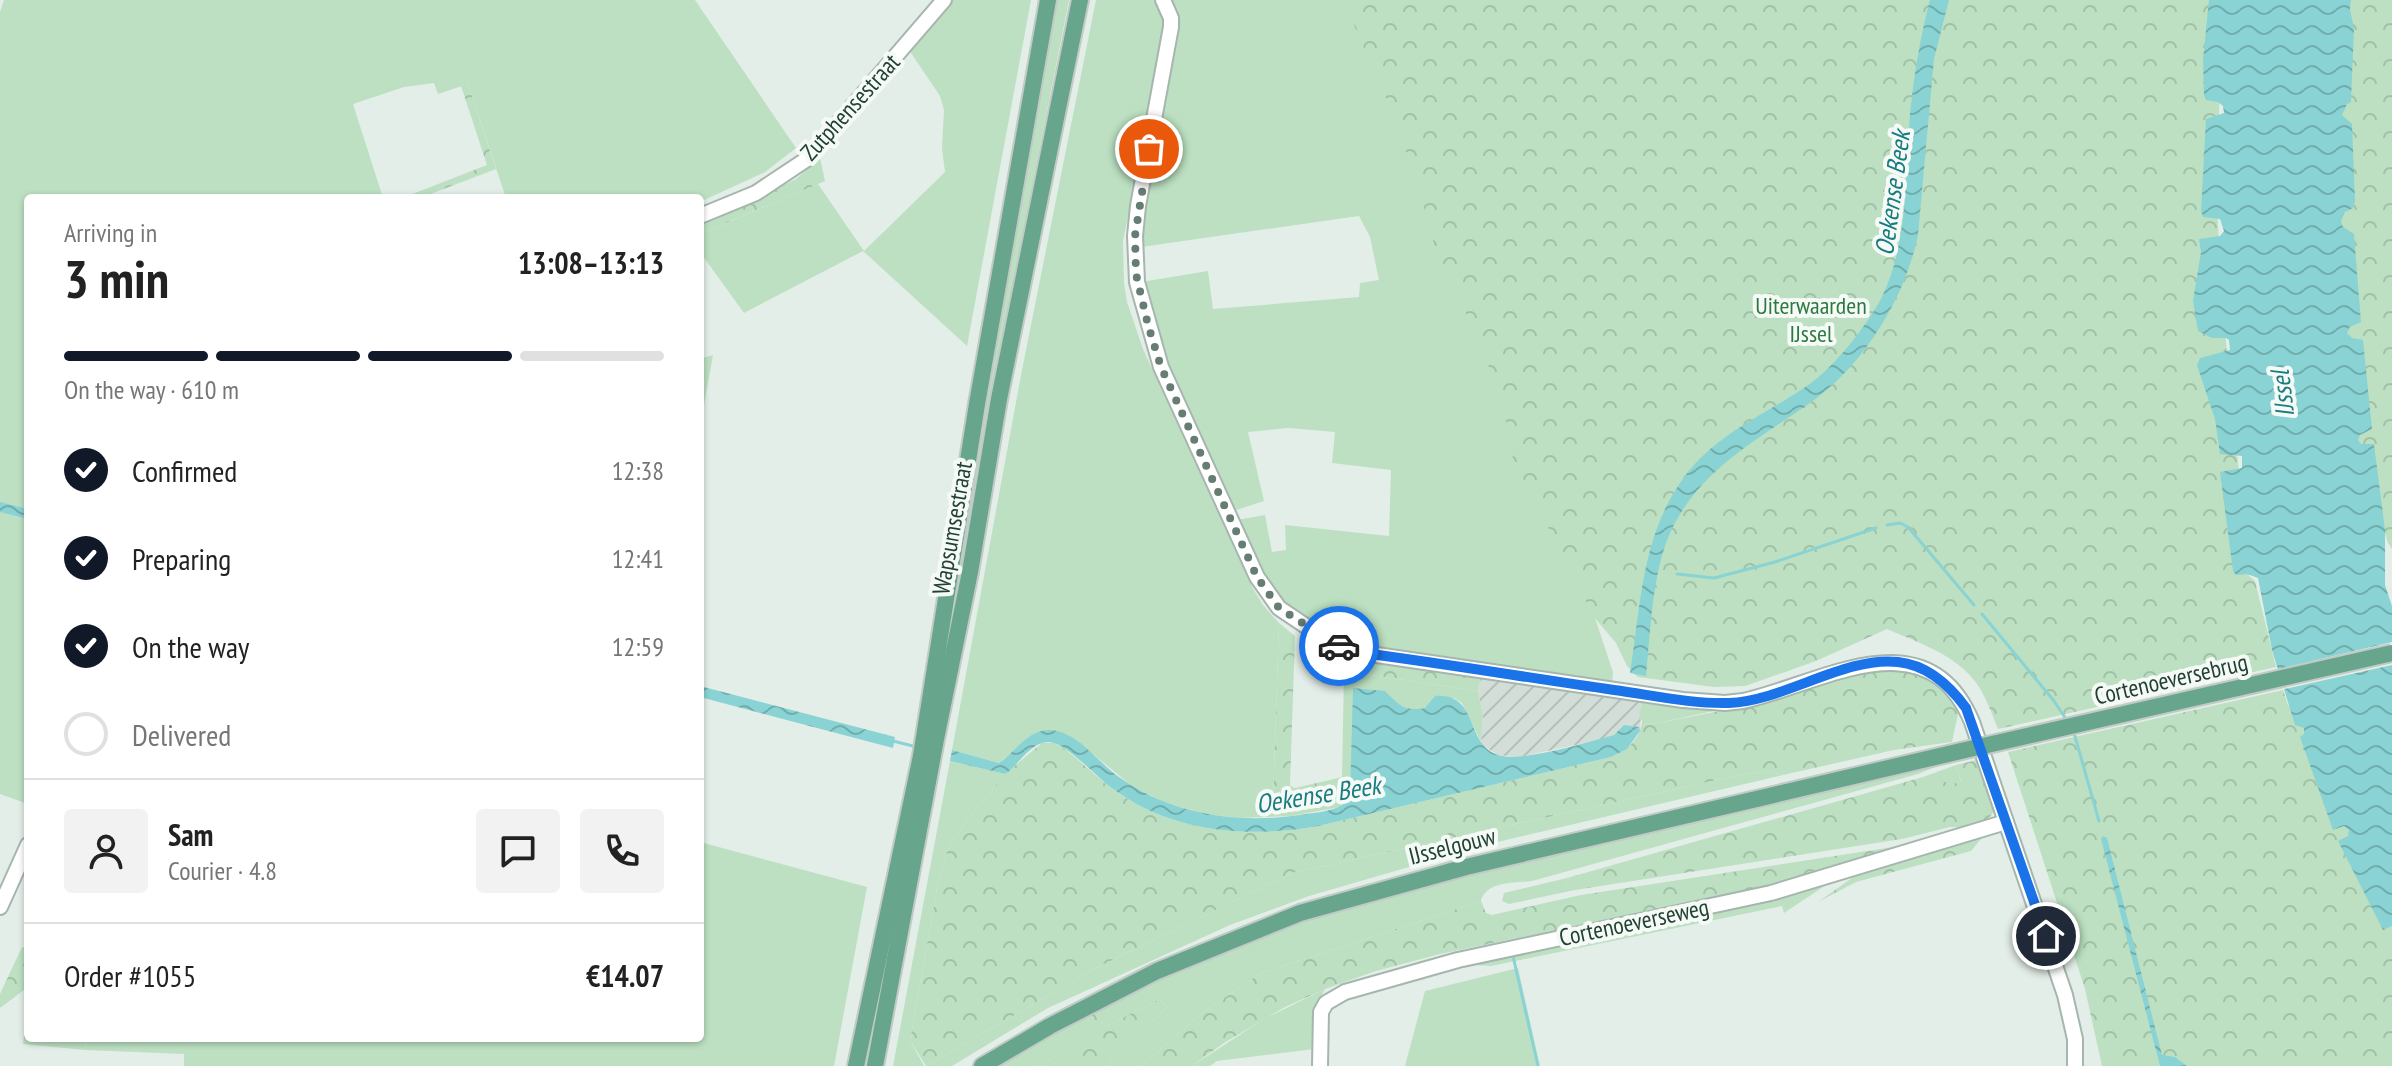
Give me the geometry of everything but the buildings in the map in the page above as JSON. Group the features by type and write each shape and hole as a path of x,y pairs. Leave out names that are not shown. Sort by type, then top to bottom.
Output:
{"main road":[{"name":"Wapsumsestraat","path":"930,738 977,404 1048,0"},
{"name":"Wapsumsestraat","path":"856,1066 970,572 999,399 1080,0"},
{"name":"Cortenoeversebrug","path":"1961,751 2392,653"},
{"name":"IJsselgouw","path":"982,1066 1050,1026 1157,971 1300,913 1451,871 1961,751"},
{"name":"Wapsumsestraat","path":"875,1066 926,757"}],"street":[{"name":"Zutphensestraat","path":"704,214 756,193 807,159 944,0"},
{"path":"1163,0 1171,18 1171,27 1138,206 1135,236 1137,282 1161,367 1257,577 1279,608 1331,643 1353,651 1683,700 1734,703 1871,663 1903,663 1922,669 1947,685 1966,708 2065,995 2075,1039 2075,1066"},
{"name":"Cortenoeverseweg","path":"1320,1066 1321,1012 1326,1003 1345,992 1458,960 1771,893 2006,822"},
{"path":"0,907 24,854"}],"shaded area":[{"path":"1480,677 1642,702 1640,731 1519,757 1498,755 1481,744 1483,716 1478,691"}],"green space":[{"path":"4,0 695,0 796,148 765,172 704,200 704,194 505,194 468,84 438,94 434,83 404,87 353,104 382,194 24,194 24,803 0,794 0,12"},
{"path":"952,0 1031,0 967,346 863,251 744,313 704,258 704,232 818,184 864,251 945,172 942,148 944,110 940,96 909,50"},
{"path":"1052,0 1069,0 1022,237 932,740 937,677"},
{"path":"1096,0 1157,0 1166,27 1123,241 1124,283 1143,349 1252,587 1279,623 1273,803 1334,794 1334,779 1342,777 1344,671 1478,691 1483,716 1481,742 1462,703 1454,698 1416,710 1402,706 1385,691 1350,797 1340,807 1291,816 1236,818 1200,813 1164,802 1132,786 1088,750 1034,734 999,763 952,750 1021,375"},
{"path":"1170,0 1540,0 1588,597 1613,672 1612,684 1367,647 1328,636 1288,606 1262,572 1237,520 1265,515 1272,552 1286,550 1285,525 1389,536 1391,470 1332,463 1335,432 1289,428 1248,432 1264,501 1233,511 1168,370 1141,282 1208,271 1213,309 1359,297 1360,283 1379,280 1370,237 1359,216 1141,247 1141,227 1178,39 1178,11"},
{"name":"Uiterwaarden IJssel","path":"1343,0 2226,0 2217,169 2224,313 2249,576 2255,581 2276,667 1998,729 1983,694 1969,674 1936,650 1887,629 1816,661 1745,686 1714,687 1638,677 1594,617 1513,459 1501,395 1437,255 1417,182 1386,98"},
{"path":"2351,0 2392,0 2392,549 2356,440 2344,336 2338,222 2341,112"},
{"path":"468,84 496,169 430,194 412,194 487,165 461,86"},
{"path":"820,158 825,181 704,232 704,224 796,179"},
{"path":"713,355 704,405 704,358"},
{"path":"1279,623 1295,636 1290,786 1295,788 1334,779 1334,795 1273,804"},
{"path":"1345,657 1480,677 1478,691 1344,671"},
{"path":"1882,668 1926,678 1951,699 1959,709 1952,742 1894,750 1783,775 1768,771 1740,775 1292,873 1096,968 926,1066 910,1040 938,883 948,849 1005,774 1042,743 1062,747 1114,790 1160,815 1210,828 1262,832 1288,830 1314,827 1611,757 1631,745 1642,724 1720,711"},
{"path":"2283,690 2392,903 2392,1066 2102,1066 2085,989 2008,752"},
{"path":"1642,702 1732,707 1642,724 1639,719"},
{"path":"1981,759 1995,803 1989,819 1965,831 1950,827 1902,839 1575,890 1570,890 1566,882 1567,878 1923,777 1954,784 1961,781 1956,765"},
{"path":"950,761 1005,774 948,849 938,883 910,1040 924,1066 893,1066"},
{"path":"1940,765 1918,774 1532,881 1495,886 1484,894 1481,901 1261,973 1202,1013 1142,1066 1107,1066 1167,1007 1160,999 1105,1027 1094,1013 1081,1020 1089,1037 1039,1066 995,1066 1134,989 1291,924 1392,893"},
{"path":"1956,765 1961,782 1953,785 1923,777"},
{"path":"1768,771 1783,775 1485,845 1309,896 1230,925 1048,1008 952,1066 926,1066 1096,968 1292,873"},
{"path":"1953,833 1774,885 1440,954 1376,971 1285,1007 1192,1066 1142,1066 1202,1013 1261,973 1481,901 1486,913 1492,915 1581,895 1893,847"},
{"path":"1985,834 1971,851 1856,882 1818,902 1859,873"},
{"path":"704,843 867,887 834,1066 184,1066 184,1054 85,1050 86,1042 704,1042"},
{"path":"1567,878 1570,890 1575,890 1509,904 1502,901 1504,893"},
{"path":"1835,879 1784,913 1782,906 1491,966 1474,965 1496,954"},
{"path":"24,947 24,990 0,1008 0,994"},
{"path":"1518,968 1540,1066 1405,1066 1425,991"},
{"path":"1325,989 1315,1008 1314,1049 1217,1061 1210,1066 1192,1066 1264,1019"},
{"path":"1160,999 1167,1007 1107,1066 1039,1066 1088,1037 1080,1021 1094,1013 1105,1027"},
{"path":"24,1036 24,1042 86,1042 85,1050 23,1044"}],"water":[{"path":"1930,0 1949,0 1934,59 1918,235 1903,283 1878,330 1846,372 1827,390 1718,469 1688,502 1668,538 1657,576 1646,676 1630,673 1651,546 1670,499 1685,476 1728,435 1820,376 1850,344 1881,299 1897,255 1901,232 1912,99"},
{"name":"IJssel","path":"2209,0 2351,0 2354,28 2351,102 2342,115 2352,124 2355,201 2341,221 2343,227 2354,234 2361,322 2350,327 2347,333 2352,338 2363,340 2372,429 2360,435 2358,440 2361,444 2374,444 2385,530 2385,585 2392,606 2392,926 2383,930 2338,841 2348,836 2349,830 2344,826 2333,830 2300,737 2304,734 2304,728 2295,725 2272,650 2258,578 2247,574 2236,575 2233,571 2220,472 2242,468 2242,456 2220,454 2215,419 2197,365 2200,358 2230,350 2229,340 2212,338 2198,331 2193,301 2201,252 2199,239 2220,236 2224,231 2220,219 2203,217 2201,211 2206,119 2224,113 2223,106 2206,100 2204,95 2203,60"},
{"path":"0,502 24,508 24,518 0,512"},
{"path":"704,687 895,737 893,748 704,698"},
{"path":"1353,688 1385,691 1399,704 1412,709 1425,708 1435,696 1449,697 1466,710 1487,749 1508,757 1538,754 1614,735 1624,725 1639,727 1640,731 1627,749 1611,757 1314,827 1262,832 1209,828 1159,815 1113,789 1073,754 1049,742 1030,750 1005,774 950,761 952,750 999,763 1028,738 1049,730 1078,741 1111,771 1139,790 1183,808 1206,814 1253,818 1321,812 1341,806 1350,797"},
{"path":"2103,836 2107,838 2162,1055 2175,1057 2187,1066 2160,1066 2101,839"}],"pier":[{"path":"2392,642 2392,665 2280,690 2274,670"}],"waterway":[{"path":"1887,525 1900,523 1908,527 1974,605"},
{"path":"1677,574 1714,578 1775,562 1876,528"},
{"path":"1982,614 2066,719"},
{"path":"2074,733 2099,821"},
{"name":"Oekense Beek","path":"893,741 917,747"},
{"path":"1513,956 1538,1066"}],"way so far":[{"path":"1149,149 1138,206 1136,265 1137,282 1161,367 1257,577 1279,608 1339,646"}],"route":[{"path":"1339,646 1363,653 1603,689 1725,703 1756,698 1871,663 1895,662 1922,669 1947,685 1966,708 2046,936"}]}
